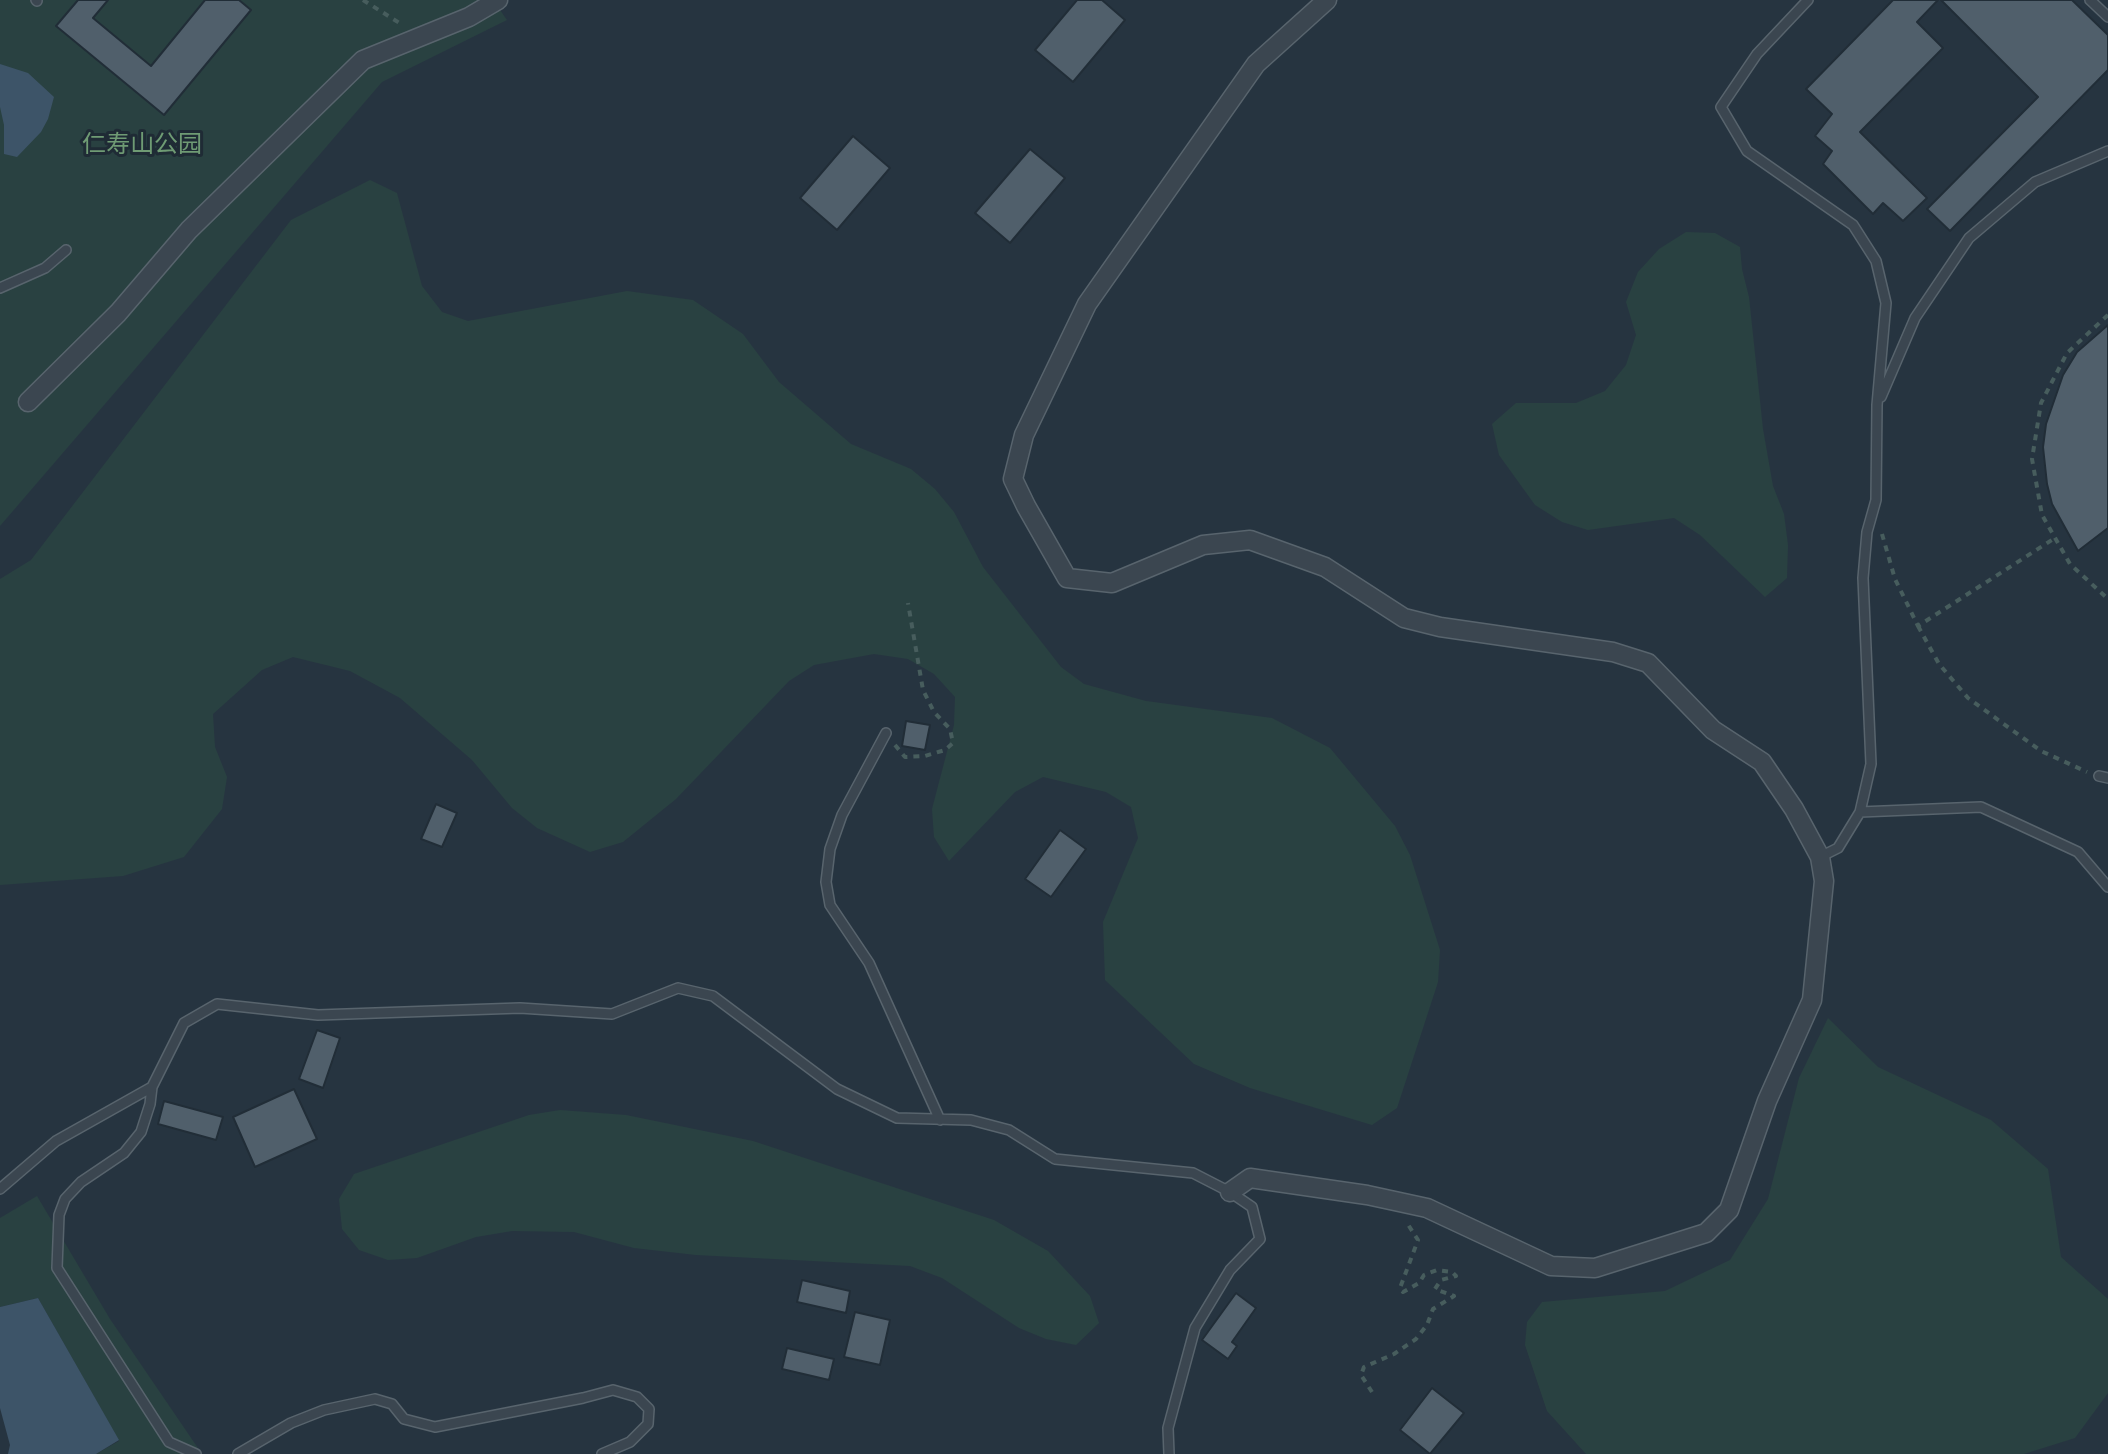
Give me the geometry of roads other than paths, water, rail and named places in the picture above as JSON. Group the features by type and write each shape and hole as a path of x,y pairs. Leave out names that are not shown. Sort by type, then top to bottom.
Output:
{"street":[{"path":"28,402 118,313 189,230 363,60 469,17 498,0"},
{"path":"1230,1192 1250,1178 1427,1208 1551,1266 1595,1268 1706,1233 1729,1210 1767,1101 1812,1000 1824,881 1820,857 1794,809 1762,762 1713,730 1648,663 1613,652 1440,627 1404,618 1325,567 1250,540 1203,545 1112,583 1067,578 1013,479 1024,435 1087,304 1191,153 1256,64 1327,0"}],"lane":[{"path":"1808,0 1757,54 1721,107 1747,151 1853,225 1876,261 1886,303 1877,405 1876,500 1867,532 1863,578 1871,764 1860,812 1838,848 1820,857"},
{"path":"2090,0 2108,17"},
{"path":"1877,405 1915,318 1969,238 2035,182 2108,151"},
{"path":"0,288 45,268 66,250"},
{"path":"886,733 842,815 830,849 826,882 830,905 869,963 940,1120"},
{"path":"1860,812 1981,807 2078,852 2108,887"},
{"path":"196,1454 169,1442 57,1268 59,1215 65,1199 81,1182 124,1153 141,1132 152,1087 184,1023 217,1004 318,1015 520,1008 612,1014 678,988 713,996 837,1089 897,1118 971,1120 1009,1130 1055,1159 1193,1173 1252,1207 1260,1239 1230,1270 1195,1328 1168,1428 1169,1454"},
{"path":"0,1189 56,1141 152,1087"},
{"path":"238,1454 291,1423 324,1410 375,1399 392,1404 404,1419 435,1427 613,1390 637,1397 649,1409 648,1424 630,1442 602,1454"}],"water":[{"path":"0,64 28,73 54,97 41,132 17,157 4,154"},
{"path":"38,1298 119,1440 96,1454 8,1454 10,1445 0,1408 0,1307"}],"park label":[{"name":"仁寿山公园","path":"142,144"}]}
